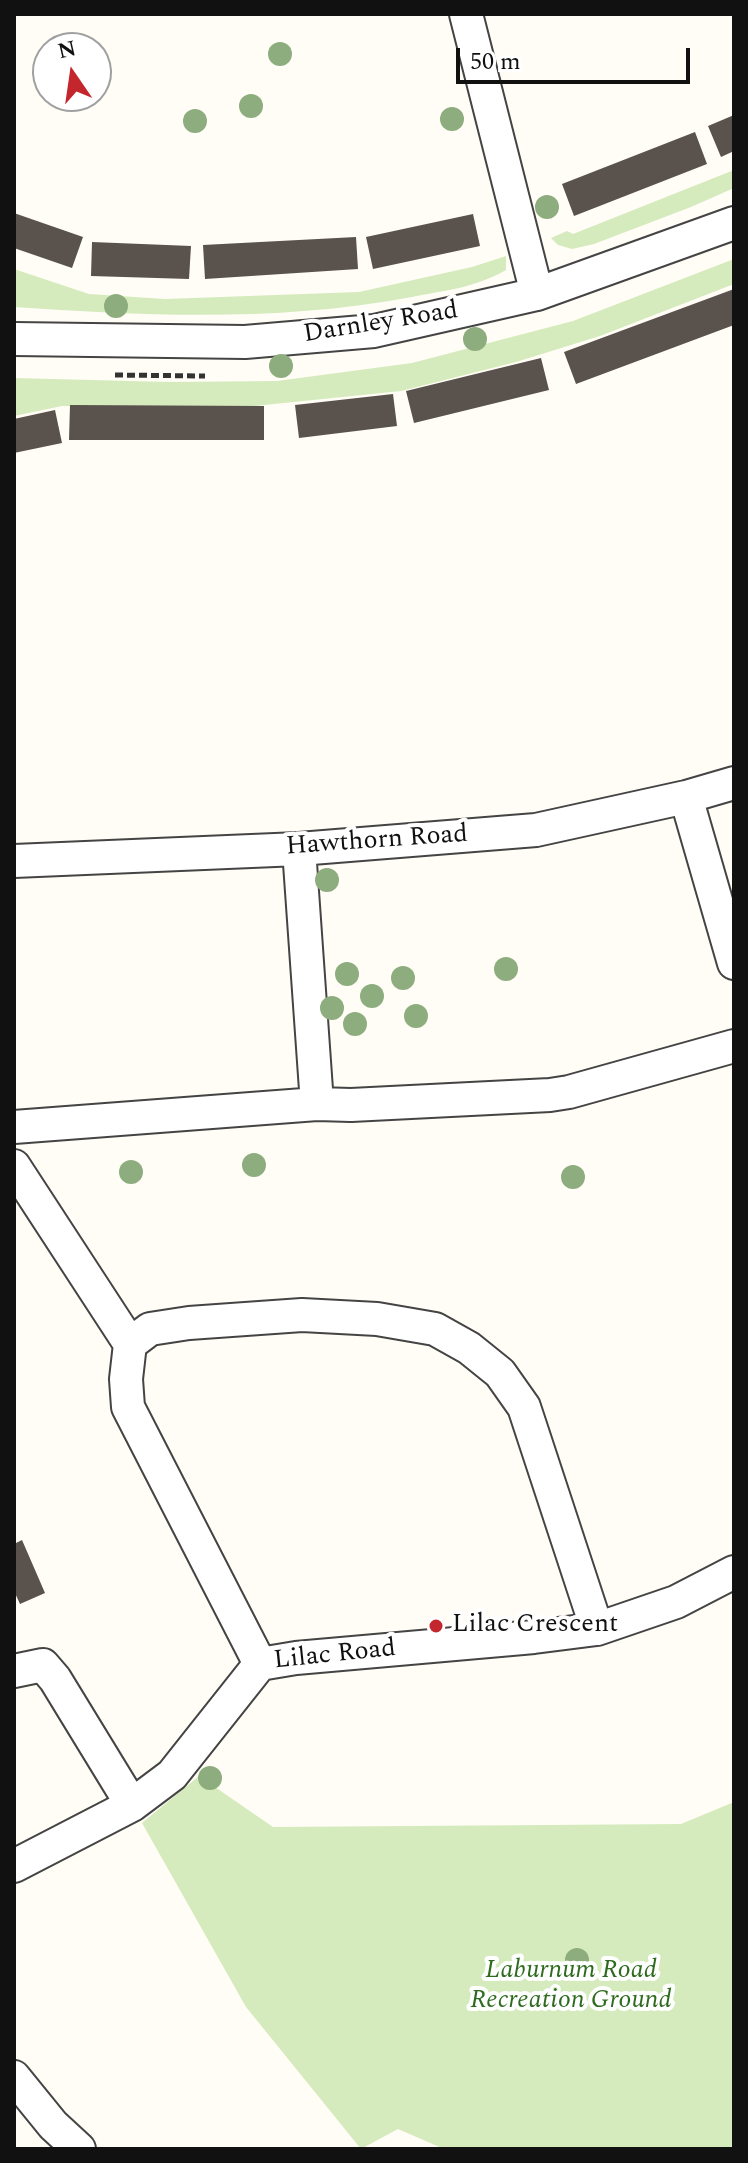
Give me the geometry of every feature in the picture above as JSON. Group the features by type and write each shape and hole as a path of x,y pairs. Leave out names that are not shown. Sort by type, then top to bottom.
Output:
{"street":[{"path":"466,14 537,294"},
{"name":"Darnley Road","path":"14,339 245,342 374,331 537,294 734,223"},
{"name":"Hawthorn Road","path":"14,861 299,849 536,830 686,797 734,783"},
{"path":"686,797 734,963"},
{"path":"299,849 317,1104"},
{"path":"14,1127 317,1104 550,1095 582,1089 734,1046"},
{"path":"14,1166 130,1344 126,1379 128,1407 260,1664 172,1775 132,1805 14,1866"},
{"path":"130,1344 150,1329 302,1315 377,1319 435,1329 469,1348 500,1373 524,1407 597,1629"},
{"name":"Lilac Road","path":"260,1664 597,1629 676,1602 734,1572"},
{"path":"14,1671 43,1665 55,1679 132,1805"},
{"path":"14,2077 53,2125 79,2149"}],"green space":[{"path":"734,170 734,188 594,244 572,249 558,245 551,238 567,231 573,234"},
{"path":"506,256 506,270 472,285 363,305 213,315 14,307 14,269 89,294 165,299 359,292 472,267"},
{"path":"734,259 734,284 600,336 516,362 401,391 235,408 62,406 14,416 14,378 277,381 412,363 573,321"},
{"name":"Laburnum Road Recreation Ground","path":"199,1776 273,1827 681,1824 734,1802 734,2149 444,2149 398,2129 361,2149 246,2007 142,1823"}],"building":[{"path":"734,115 734,151 721,157 708,126"},
{"path":"695,132 707,164 574,216 562,184"},
{"path":"14,213 83,237 72,268 14,248"},
{"path":"473,214 480,246 373,269 366,237"},
{"path":"356,237 358,269 205,279 203,245"},
{"path":"92,242 191,246 189,279 91,276"},
{"path":"734,289 734,325 576,384 564,352"},
{"path":"541,358 549,390 414,423 406,391"},
{"path":"393,394 397,426 299,438 295,405"},
{"path":"70,405 264,406 264,440 69,440"},
{"path":"55,410 62,443 14,453 14,419"},
{"path":"22,1540 45,1593 20,1604 14,1591 14,1544"}],"place":[{"name":"Lilac Crescent","path":"436,1626"}]}
